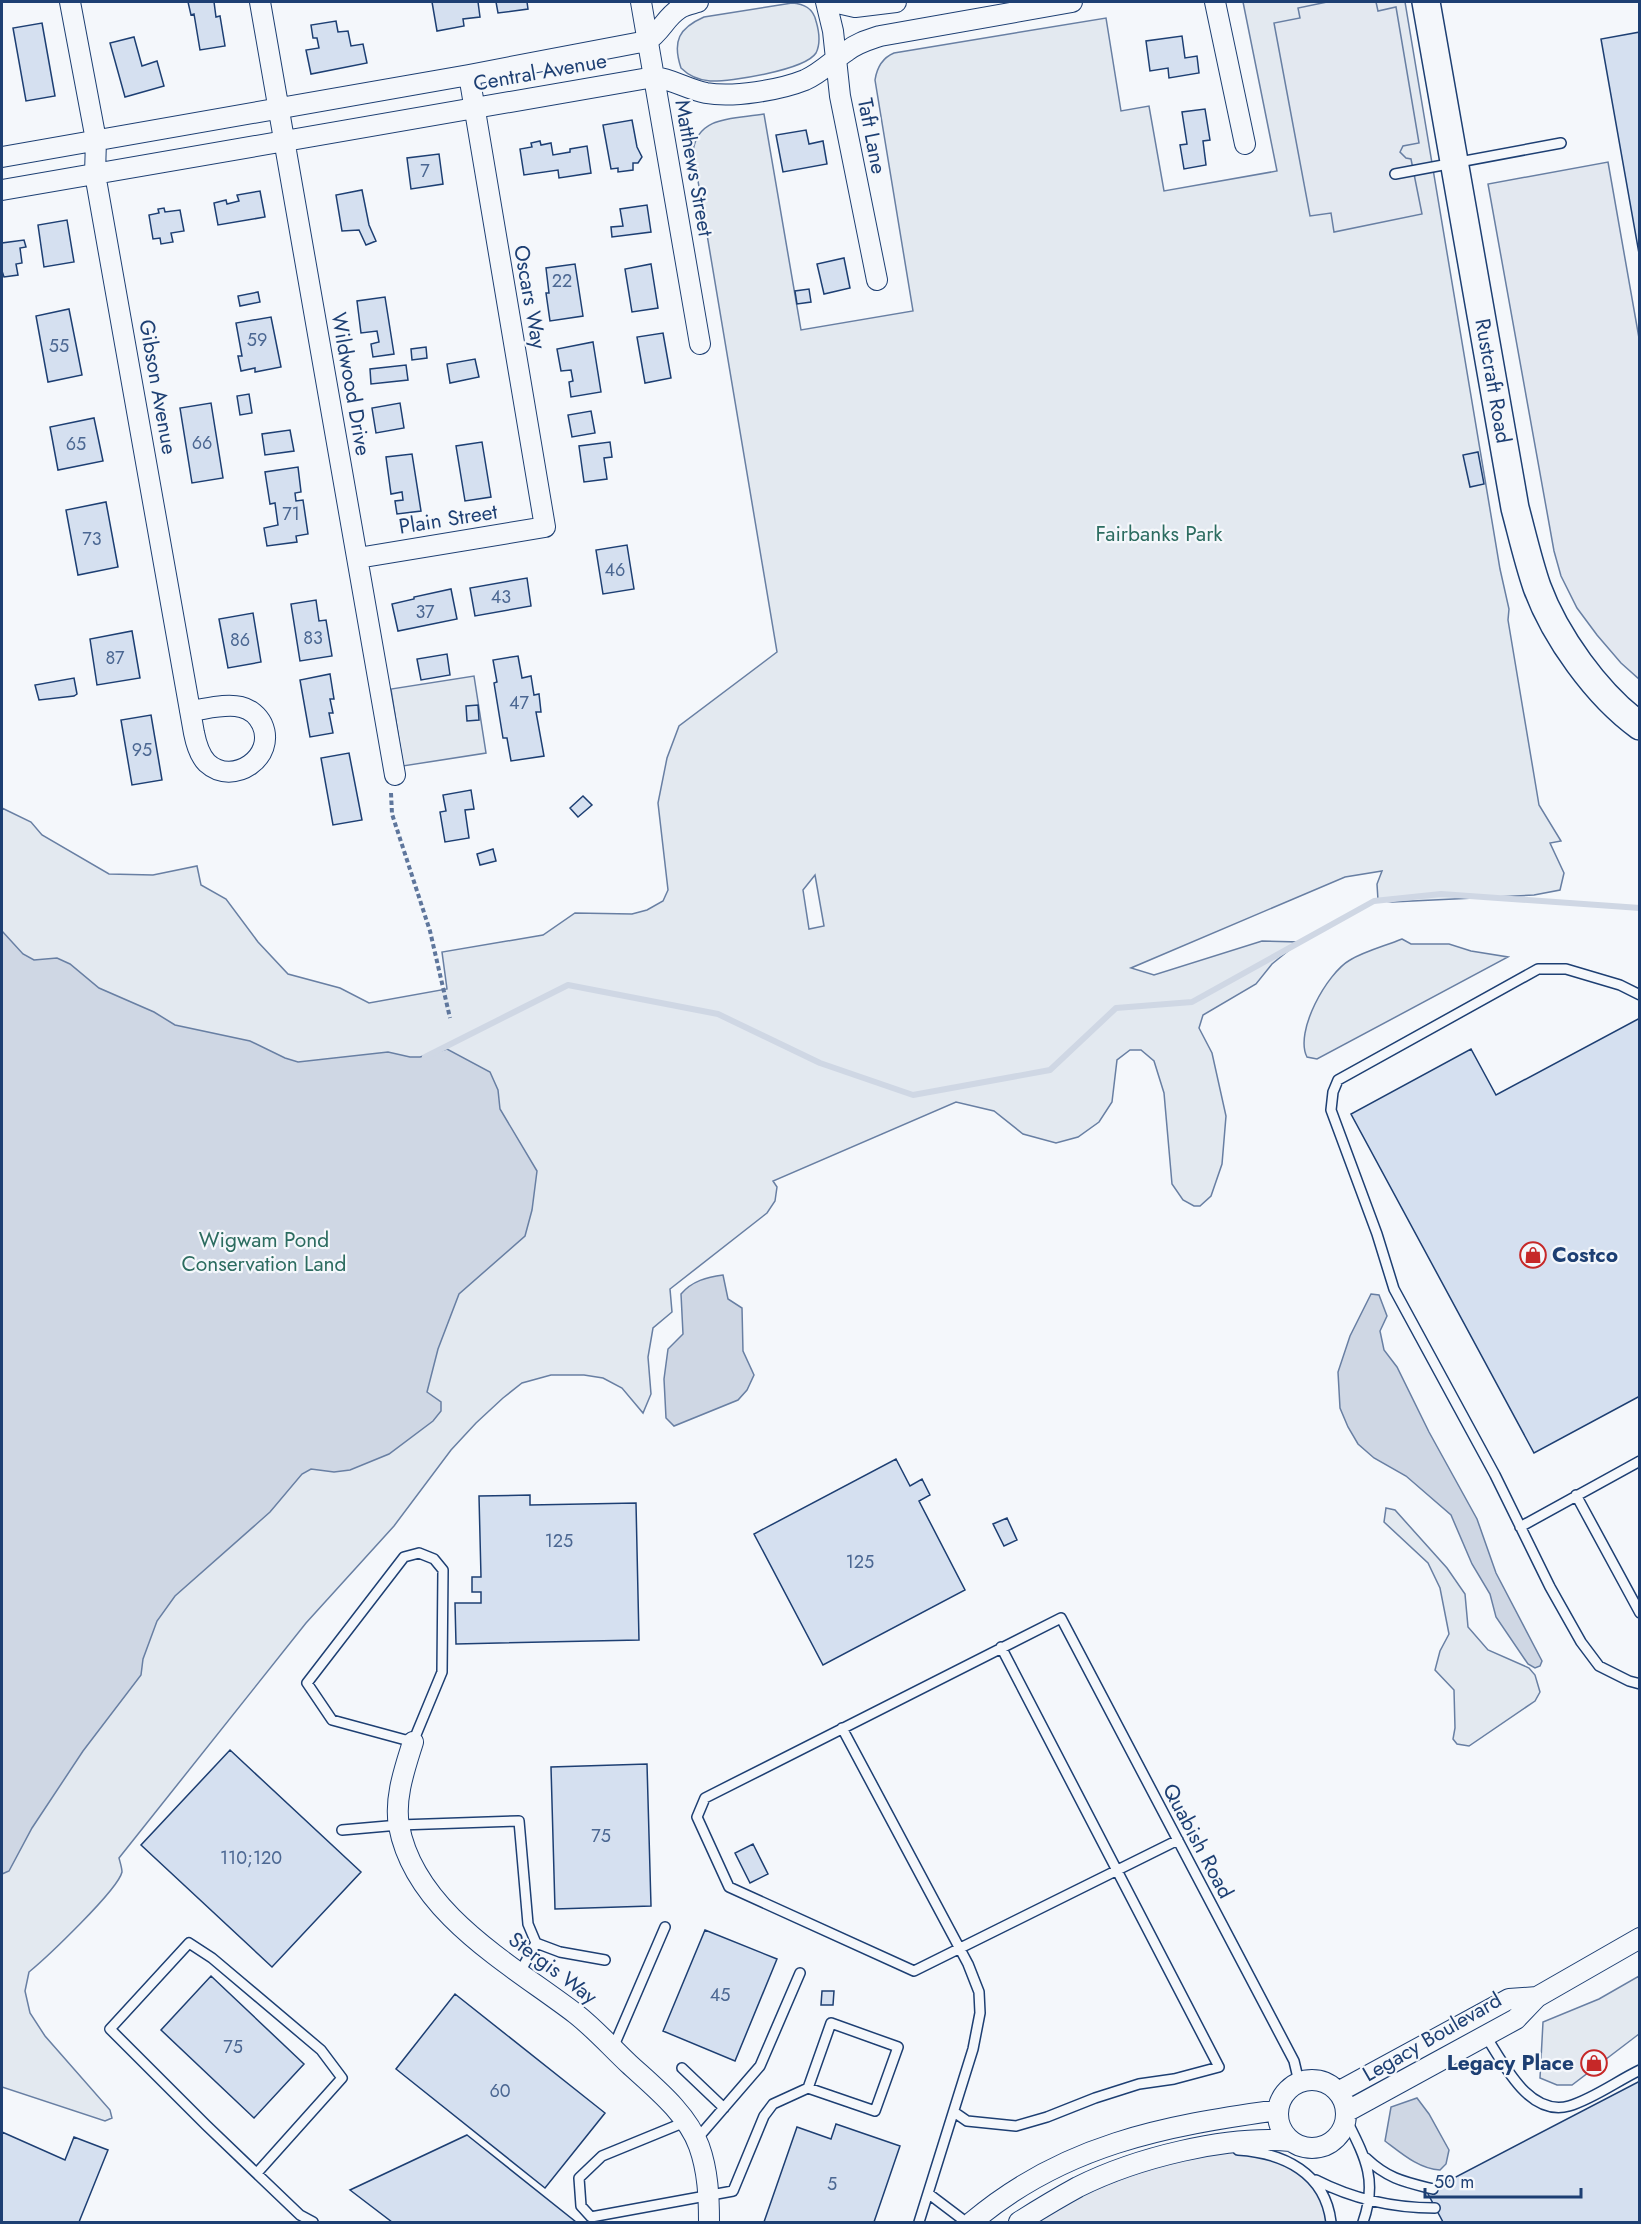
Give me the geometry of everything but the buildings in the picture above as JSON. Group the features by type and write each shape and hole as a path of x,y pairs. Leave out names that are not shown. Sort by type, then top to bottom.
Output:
{"main road":[{"name":"Rustcraft Road","path":"1426,2 1515,508 1532,571 1552,618 1568,645 1605,694 1640,726"}],"street":[{"name":"Gibson Avenue","path":"70,2 96,140 95,174 190,711 194,733 200,752 208,764 221,769 240,770 258,758 265,739 261,723 250,711 240,706 190,711"},
{"name":"Wildwood Drive","path":"260,2 395,775"},
{"name":"Matthews Street","path":"641,2 700,344"},
{"path":"647,41 661,30 672,14 680,8 698,2"},
{"name":"Taft Lane","path":"825,2 833,31 840,96 877,280"},
{"path":"832,2 855,7 896,2"},
{"name":"Central Avenue","path":"2,190 654,76 705,93 737,94 779,87 805,80 856,45 880,36 1072,2"},
{"path":"1215,2 1245,144"},
{"name":"Central Avenue","path":"2,157 469,75 647,41"},
{"name":"Oscars Way","path":"469,75 545,527"},
{"name":"Plain Street","path":"358,558 545,527"},
{"name":"Stergis Way","path":"413,1742 399,1797 399,1825 410,1859 419,1876 440,1904 464,1929 519,1974 576,2014 653,2085 685,2122 696,2140 704,2165 709,2195 709,2223"},
{"name":"Legacy Boulevard","path":"1346,2116 1516,2019 1537,1997 1640,1938"},
{"name":"Legacy Boulevard","path":"1338,2092 1509,1999 1537,1997"},
{"path":"1019,2223 1044,2206 1090,2182 1138,2164 1197,2149 1247,2140 1292,2141 1305,2147 1325,2146 1342,2131 1346,2116 1344,2102 1331,2085 1321,2080 1310,2079 1299,2082 1285,2093 1278,2110 1281,2127 1292,2141"},
{"path":"972,2223 1030,2182 1067,2161 1102,2147 1165,2128 1278,2110"}],"lane":[{"path":"1395,174 1561,143"},
{"path":"1640,995 1620,985 1566,969 1538,969 1338,1080 1333,1092 1331,1110 1377,1234 1394,1289 1495,1475 1550,1587 1581,1641 1599,1666 1640,1684"},
{"path":"1520,1527 1640,1461"},
{"path":"1576,1495 1636,1597 1640,1613"},
{"path":"419,1553 434,1559 443,1570 442,1672 413,1742 332,1720 307,1683 404,1557 419,1553"},
{"name":"Quabish Road","path":"1001,1647 1061,1618 1294,2061 1299,2082"},
{"path":"954,2112 967,2121 1016,2126 1128,2088 1219,2067 1117,1870 1001,1647 705,1798 697,1816 729,1887 914,1971 959,1949 1117,1870 1178,1840"},
{"path":"842,1728 968,1964 979,1992 980,2013 974,2049 919,2223"},
{"path":"342,1830 399,1825 519,1821 528,1924 536,1943 560,1952 604,1960"},
{"path":"613,2048 665,1927"},
{"path":"257,2173 342,2078 321,2050 212,1958 189,1943 110,2029 257,2173 300,2215 313,2223"},
{"path":"519,1974 536,1943"},
{"path":"696,2140 760,2066 800,1973"},
{"path":"1474,2018 1520,2085 1532,2098 1546,2105 1558,2107 1579,2102 1640,2070"},
{"path":"685,2122 602,2156 579,2178 581,2206 591,2217 734,2192 764,2116 773,2104 807,2088 875,2111 898,2047 831,2023 807,2088"},
{"path":"682,2068 724,2108"},
{"path":"1346,2116 1365,2158 1370,2181 1369,2200 1363,2223"},
{"path":"1197,2149 1252,2151 1294,2165 1314,2179 1347,2194 1369,2200 1420,2208 1435,2208"},
{"path":"1365,2158 1391,2178 1433,2189"},
{"path":"1314,2179 1329,2207 1331,2223"},
{"path":"929,2194 966,2223"}],"path":[{"path":"395,775 391,795 392,814 430,931 450,1018"}],"green space":[{"path":"1243,2 1405,2 1500,569 1509,609 1508,620 1539,805 1561,841 1550,843 1564,873 1560,890 1534,895 1392,902 1378,900 1377,884 1382,871 1345,877 1131,968 1154,975 1262,941 1299,942 1272,964 1256,984 1203,1015 1199,1028 1212,1053 1226,1116 1222,1164 1211,1196 1200,1206 1194,1206 1183,1200 1172,1184 1164,1093 1154,1061 1141,1050 1130,1050 1117,1060 1112,1102 1099,1122 1078,1137 1056,1143 1023,1134 994,1111 956,1102 773,1181 777,1187 775,1201 767,1213 670,1289 672,1312 653,1328 648,1357 651,1394 643,1413 622,1388 603,1378 584,1375 551,1375 522,1383 503,1398 451,1450 394,1526 306,1623 119,1858 122,1872 118,1881 65,1939 29,1972 25,1991 30,2013 45,2036 110,2110 112,2118 105,2121 2,2087 2,808 31,822 42,835 109,874 153,875 197,866 201,885 226,899 258,942 288,974 340,988 369,1003 447,989 442,952 543,935 575,913 632,914 647,910 663,901 668,890 658,803 667,758 679,726 777,652 693,151 696,139 702,131 710,125 730,118 764,114 801,330 913,311 875,80 881,64 894,53 1106,18 1121,111 1149,106 1164,191 1277,171","holes":["815,875 824,926 809,929 803,890"]},
{"path":"792,3 807,8 813,13 816,21 819,45 816,53 809,59 783,70 720,81 698,79 681,68 677,50 680,36 695,21 704,17"},
{"path":"474,676 486,753 403,766 391,689"},
{"path":"1402,939 1411,944 1449,944 1471,951 1508,957 1317,1059 1307,1057 1304,1046 1309,1019 1315,1004 1332,977 1350,960"},
{"path":"1386,1508 1395,1510 1447,1568 1465,1594 1468,1627 1488,1650 1529,1668 1535,1675 1540,1692 1535,1701 1469,1746 1457,1744 1453,1739 1454,1690 1435,1670 1440,1651 1449,1634 1440,1588 1428,1563 1384,1522"},
{"path":"1639,1976 1639,2034 1572,2085 1557,2085 1540,2078 1543,2022 1599,1999"}],"shaded area":[{"path":"1327,2 1376,2 1378,11 1396,7 1419,143 1403,146 1400,152 1406,158 1411,159 1422,214 1334,232 1331,213 1310,216 1274,23 1300,18 1298,8"},
{"path":"1608,162 1639,338 1639,679 1621,663 1597,635 1577,608 1561,576 1554,551 1488,184"},
{"path":"2,931 23,954 34,960 57,958 70,964 99,988 154,1012 175,1025 250,1041 298,1062 388,1052 420,1057 447,1049 490,1072 498,1090 500,1109 537,1171 532,1210 525,1236 459,1294 438,1349 427,1392 441,1402 441,1411 433,1421 389,1454 350,1470 334,1472 311,1469 302,1474 270,1512 175,1596 157,1621 143,1659 141,1675 83,1751 32,1828 9,1871 2,1874"},
{"path":"723,1275 728,1299 742,1308 743,1351 754,1375 747,1390 738,1400 674,1426 666,1418 664,1379 668,1349 683,1334 681,1294 700,1280"},
{"path":"1371,1294 1379,1295 1387,1316 1380,1331 1384,1350 1397,1367 1429,1432 1477,1519 1496,1573 1542,1661 1540,1666 1535,1668 1528,1664 1496,1617 1490,1594 1472,1564 1451,1515 1406,1476 1374,1458 1358,1444 1348,1427 1340,1408 1338,1372 1350,1336"},
{"path":"1417,2098 1429,2114 1449,2150 1446,2164 1440,2170 1418,2164 1385,2141 1391,2107"},
{"path":"1229,2149 1274,2157 1314,2179 1331,2222 1019,2222 1111,2174"}],"waterway":[{"path":"425,1057 568,985 718,1014 820,1063 913,1095 1050,1070 1116,1008 1192,1002 1374,901 1441,894 1640,908"}],"place":[{"name":"Costco","path":"1533,1255"},
{"name":"Legacy Place","path":"1594,2063"}],"park label":[{"name":"Fairbanks Park","path":"1159,534"},
{"name":"Wigwam Pond Conservation Land","path":"264,1252"}]}
